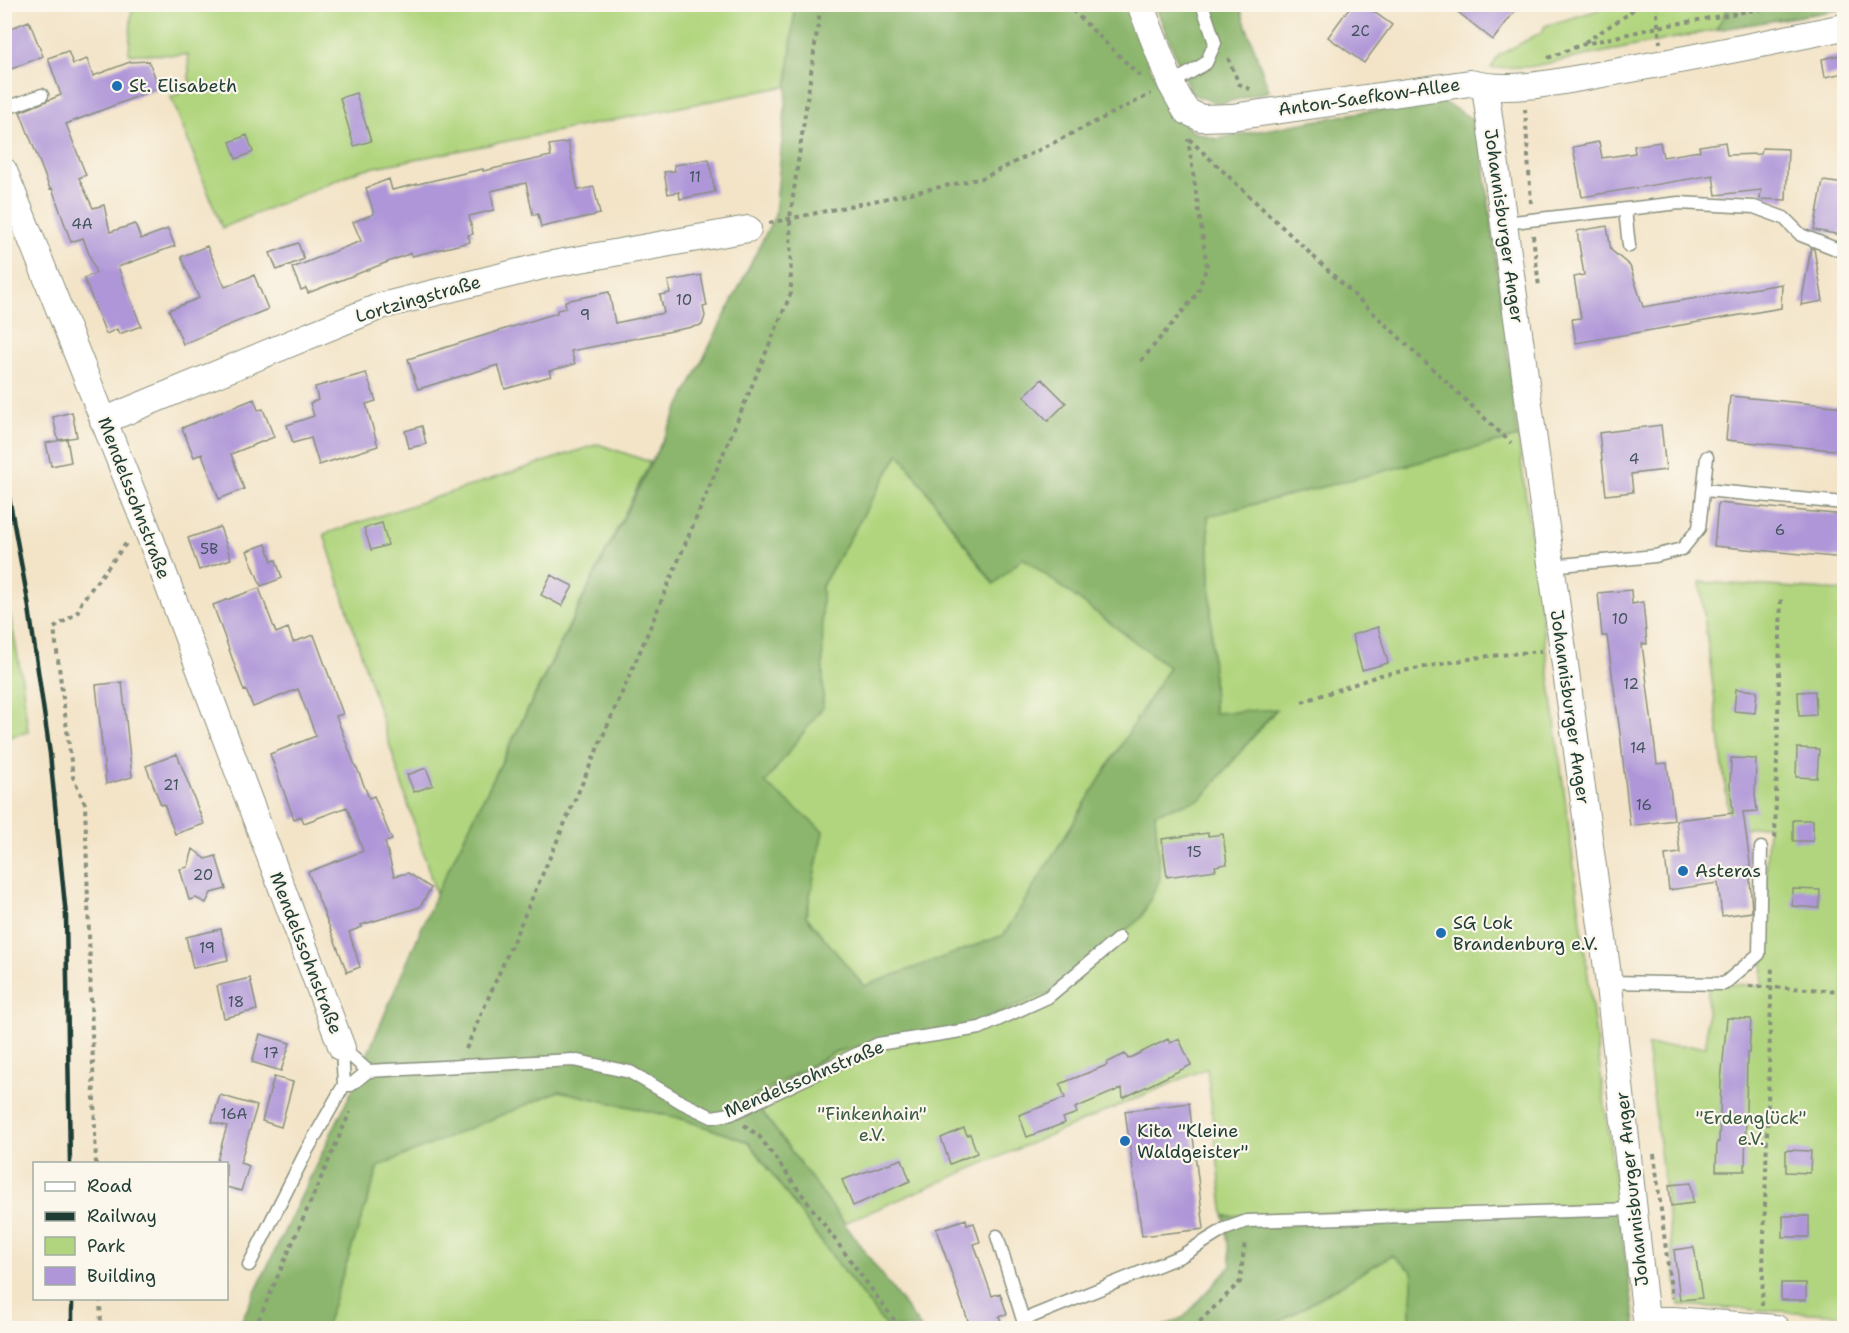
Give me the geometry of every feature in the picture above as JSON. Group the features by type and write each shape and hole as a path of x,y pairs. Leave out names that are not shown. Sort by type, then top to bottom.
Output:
{"street":[{"name":"Anton-Saefkow-Allee","path":"1140,4 1163,88 1186,111 1202,118 1232,117 1470,83 1485,87 1524,86 1663,64 1845,27"},
{"name":"Johannisburger Anger","path":"1485,87 1608,982 1647,1324"},
{"name":"Mendelssohnstraße","path":"4,171 147,530 342,1048"},
{"name":"Lortzingstraße","path":"103,421 381,306 547,265 748,228"},
{"path":"1647,1324 1674,1320 1776,1329"}],"lane":[{"path":"1163,88 1206,63 1215,43 1202,4"},
{"path":"4,109 42,95"},
{"path":"1504,223 1679,203 1754,207 1784,218 1801,235 1845,252"},
{"path":"1625,210 1629,246"},
{"path":"1551,566 1655,556 1682,549 1699,528 1707,457"},
{"path":"1704,490 1845,503"},
{"path":"1608,982 1724,984 1759,954 1761,848"},
{"name":"Mendelssohnstraße","path":"342,1048 368,1071 573,1060 630,1072 712,1117 731,1114 878,1044 980,1028 1048,997 1119,938"},
{"path":"249,1265 306,1152 344,1085 342,1048"},
{"path":"344,1085 351,1085 368,1071"},
{"path":"997,1236 1023,1320 1181,1256 1225,1229 1247,1221 1633,1209"}],"path":[{"path":"458,1066 641,649 791,293 790,217 821,4"},
{"path":"748,228 790,217 983,177 1163,88 1066,4"},
{"path":"1581,45 1630,13 1637,4"},
{"path":"1656,4 1663,64"},
{"path":"1541,62 1581,45 1658,27 1790,4"},
{"path":"1227,55 1239,84 1258,92"},
{"path":"1182,129 1188,139 1537,468"},
{"path":"1141,361 1197,294 1207,266 1188,139"},
{"path":"96,1162 85,804 74,777 54,628 77,613 82,601 129,539 147,530"},
{"path":"1302,702 1381,675 1480,657 1562,648"},
{"path":"1724,984 1845,991"},
{"path":"255,1329 368,1071"},
{"path":"731,1114 759,1136 900,1329"},
{"path":"1193,1329 1240,1282 1247,1221"},
{"path":"100,1300 100,1329"}],"green space":[{"path":"1844,4 1844,9 1716,30 1729,5"},
{"path":"132,5 795,5 787,86 360,170 222,228 171,97 190,89 188,55 129,54"},
{"path":"795,5 1125,5 1164,99 1191,131 1216,139 1362,112 1445,103 1479,123 1518,437 1208,516 1214,713 1276,709 1201,799 1155,813 1160,879 1141,918 1050,992 964,1027 837,1051 752,1098 921,1328 887,1328 749,1142 679,1118 559,1091 379,1166 325,1328 238,1328 354,1086 436,894 775,215","holes":["899,453 994,584 1023,558 1169,667 1004,935 864,986 806,916 823,831 765,783 823,707 822,586"]},
{"path":"1155,5 1239,5 1269,91 1220,104 1191,94"},
{"path":"1611,5 1729,5 1716,30 1529,67 1491,68 1499,55 1542,32 1545,26"},
{"name":"\"Finkenhain\" e.V.","path":"1518,437 1618,1206 1224,1216 1207,1068 844,1223 752,1098 837,1051 964,1027 1160,878 1155,813 1201,799 1276,710 1214,714 1208,516"},
{"path":"598,444 650,462 436,894 324,534"},
{"path":"899,453 993,584 1023,558 1169,667 1004,935 863,987 806,916 823,831 764,783 823,707 822,586"},
{"name":"\"Erdenglück\" e.V.","path":"1700,582 1844,591 1844,1315 1679,1305 1647,1046 1706,1046 1708,984 1762,985 1768,825 1731,831"},
{"path":"4,583 22,679 28,732 5,738"},
{"path":"559,1091 679,1118 749,1142 887,1328 325,1328 379,1166"},
{"path":"1618,1206 1636,1328 1409,1328 1413,1272 1392,1255 1269,1328 1160,1328 1184,1317 1231,1266 1224,1216"},
{"path":"1392,1255 1413,1272 1409,1328 1269,1328"}],"building":[{"path":"1352,4 1363,4 1392,25 1364,63 1328,37"},
{"path":"1448,4 1520,4 1493,40"},
{"path":"29,21 43,56 9,70 4,59 4,31"},
{"path":"68,51 73,64 87,59 93,76 130,62 149,61 159,88 66,124 86,175 79,178 93,208 104,205 110,232 135,224 141,239 168,229 175,246 118,267 141,326 119,334 117,329 106,334 84,278 96,273 83,238 71,242 52,188 50,189 20,112 61,95 48,58"},
{"path":"1841,55 1844,73 1825,77 1822,59"},
{"path":"356,93 371,141 354,146 340,98"},
{"path":"247,135 253,152 236,159 230,142"},
{"path":"568,142 578,190 594,187 600,214 541,227 538,214 533,215 526,183 491,191 494,210 469,216 473,234 468,235 470,242 412,256 411,253 308,293 306,288 301,290 292,268 361,241 353,222 374,214 366,188 389,179 392,190 551,156 549,145"},
{"path":"1599,142 1602,158 1635,153 1634,146 1660,142 1663,157 1700,151 1699,146 1725,142 1727,155 1761,154 1762,148 1788,149 1786,200 1760,199 1761,190 1716,195 1713,175 1582,197 1573,147"},
{"path":"709,159 715,192 680,199 679,192 668,194 664,172 675,171 674,165"},
{"path":"1823,181 1845,184 1845,230 1842,229 1841,235 1814,230"},
{"path":"1607,226 1611,250 1630,266 1643,307 1782,284 1781,308 1576,343 1572,319 1581,318 1574,277 1584,275 1577,231"},
{"path":"298,243 304,259 277,270 270,253"},
{"path":"207,246 225,287 254,275 268,309 183,344 169,310 199,298 181,257"},
{"path":"1811,248 1814,249 1823,301 1801,305"},
{"path":"701,275 707,306 703,307 705,316 702,325 571,351 575,364 549,371 551,376 505,389 498,365 418,389 408,359 557,313 557,310 566,308 565,301 609,292 615,323 664,313 660,295 670,293 668,281"},
{"path":"366,373 376,401 366,404 378,446 319,465 311,438 293,443 287,425 314,416 310,403 318,400 315,387"},
{"path":"1042,379 1066,403 1048,421 1024,396"},
{"path":"1730,396 1845,407 1845,451 1726,440"},
{"path":"254,399 258,410 263,409 274,437 231,454 244,489 219,499 202,454 194,457 182,428"},
{"path":"72,412 77,437 58,440 53,417"},
{"path":"1661,425 1666,470 1631,474 1633,492 1606,495 1599,433"},
{"path":"422,426 426,444 409,448 405,431"},
{"path":"67,439 71,462 51,466 46,443"},
{"path":"1718,503 1845,515 1845,558 1714,546"},
{"path":"382,523 388,545 371,550 364,528"},
{"path":"220,527 231,559 199,570 188,538"},
{"path":"266,544 272,561 276,560 282,578 261,586 247,551"},
{"path":"551,575 573,586 562,606 541,595"},
{"path":"259,588 276,633 288,628 293,642 314,635 343,714 336,716 369,798 374,796 392,840 385,842 394,876 408,873 431,888 420,907 361,925 362,927 349,932 360,967 347,972 308,872 363,851 347,807 304,823 301,816 294,819 270,754 316,736 298,689 253,707 246,690 244,691 213,605"},
{"path":"1631,590 1632,604 1643,602 1647,644 1642,644 1657,764 1667,763 1674,820 1630,826 1607,636 1602,636 1598,593"},
{"path":"1378,627 1388,663 1362,670 1352,635"},
{"path":"122,682 132,777 106,784 96,685"},
{"path":"1736,689 1757,691 1755,713 1734,711"},
{"path":"1815,691 1816,715 1799,716 1798,692"},
{"path":"1797,748 1819,749 1817,778 1796,777"},
{"path":"177,754 204,824 175,834 146,766"},
{"path":"1731,758 1756,759 1757,811 1743,812 1752,878 1750,879 1752,912 1722,916 1718,883 1669,890 1665,855 1680,853 1676,820 1733,813 1730,784"},
{"path":"426,768 433,785 414,792 407,775"},
{"path":"1793,820 1813,820 1813,841 1793,841"},
{"path":"1208,833 1208,836 1223,834 1227,864 1215,866 1216,870 1167,877 1162,839"},
{"path":"193,849 206,859 216,856 226,889 211,893 206,903 196,898 189,900 180,869 188,867"},
{"path":"1793,889 1820,890 1819,908 1792,906"},
{"path":"221,929 228,960 193,968 186,937"},
{"path":"250,978 257,1010 224,1018 217,986"},
{"path":"1727,1018 1751,1019 1749,1053 1747,1053 1745,1171 1716,1171"},
{"path":"260,1034 290,1043 281,1071 252,1062"},
{"path":"1168,1039 1170,1043 1179,1039 1191,1065 1123,1098 1122,1088 1075,1108 1077,1113 1063,1118 1065,1123 1027,1137 1019,1115 1065,1098 1060,1084 1107,1065 1106,1063 1125,1054 1128,1059"},
{"path":"274,1077 293,1082 281,1127 262,1121"},
{"path":"220,1095 257,1106 240,1163 249,1166 241,1191 228,1188 228,1162 217,1162 227,1126 212,1122"},
{"path":"1189,1103 1204,1229 1142,1236 1125,1111"},
{"path":"964,1128 967,1135 970,1134 977,1153 950,1164 941,1138"},
{"path":"1786,1150 1811,1151 1810,1173 1786,1172"},
{"path":"902,1159 910,1181 853,1206 842,1180"},
{"path":"1691,1183 1693,1203 1671,1206 1669,1185"},
{"path":"1783,1216 1809,1216 1809,1237 1783,1237"},
{"path":"966,1219 967,1225 974,1223 980,1242 974,1244 992,1296 1000,1293 1007,1314 999,1317 1002,1323 987,1329 971,1329 936,1229"},
{"path":"1694,1247 1702,1298 1680,1300 1674,1250"},
{"path":"1781,1283 1806,1283 1806,1300 1781,1300"}],"railway":[{"path":"4,470 28,601 50,754 66,916 70,1162"},
{"path":"72,1300 72,1328"}],"place":[{"name":"St. Elisabeth","path":"117,86"},
{"name":"Asteras","path":"1683,871"},
{"name":"SG Lok Brandenburg e.V.","path":"1441,933"},
{"name":"Kita \"Kleine Waldgeister\"","path":"1125,1141"}]}
